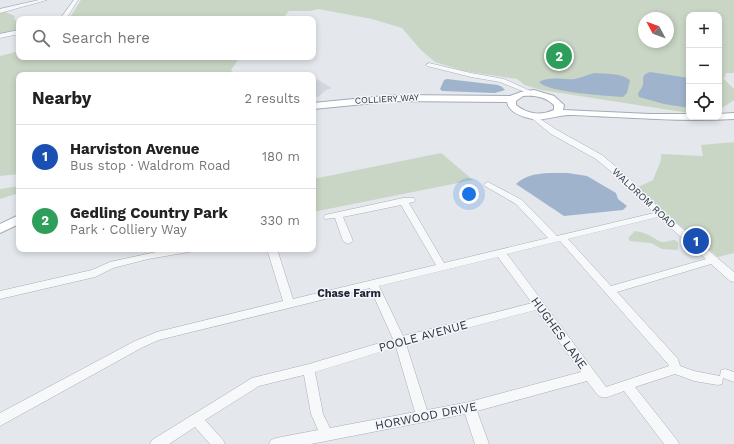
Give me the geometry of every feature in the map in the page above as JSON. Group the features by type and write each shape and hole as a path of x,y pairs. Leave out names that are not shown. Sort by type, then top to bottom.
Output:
{"main road":[{"name":"COLLIERY WAY","path":"316,106 376,98 461,98 516,93 532,93 551,98"},
{"path":"515,109 511,103 516,93"},
{"name":"COLLIERY WAY","path":"461,98 515,109 531,115"},
{"path":"551,98 564,103 606,113"},
{"path":"551,98 559,105 558,111 551,114"},
{"path":"531,115 570,112 606,113 650,117 686,117"},
{"path":"722,117 734,116"},
{"path":"0,229 16,221"}],"street":[{"path":"23,0 29,3"},
{"path":"5,11 29,3 45,0"},
{"path":"65,16 76,0"},
{"path":"0,36 16,33"},
{"path":"430,65 471,75 502,80 516,93"},
{"path":"548,127 551,114"},
{"name":"WALDROM ROAD","path":"531,115 548,127 599,157 623,177 660,214 734,278"},
{"path":"488,184 519,202 559,239 610,290 674,362 675,369"},
{"path":"328,217 407,201 442,267"},
{"path":"0,420 148,340 167,334 501,254 660,214"},
{"path":"338,215 348,241"},
{"path":"0,295 95,273 110,265 133,259 172,252"},
{"path":"273,252 290,304"},
{"name":"HUGHES LANE","path":"501,254 603,393 626,385"},
{"path":"610,290 713,260"},
{"path":"372,284 400,341 423,417"},
{"name":"POOLE AVENUE","path":"157,444 256,382 309,369 400,341 539,305"},
{"path":"309,369 317,414 327,435"},
{"path":"672,444 626,385 675,369 694,376 726,377"},
{"name":"HORWOOD DRIVE","path":"276,444 469,408 590,375"},
{"path":"469,408 482,444"},
{"path":"196,419 218,444"}],"shaded area":[{"path":"316,79 332,88 326,90 316,97"}],"green space":[{"path":"81,0 734,0 734,73 726,73 724,79 734,89 734,100 722,108 722,12 686,12 686,113 541,90 525,85 517,79 464,71 435,62 421,50 402,28 372,19 318,9 311,11 289,11 285,16 71,16"},
{"path":"0,12 5,12 15,16 16,31 0,34"},
{"path":"16,52 16,60 238,60 231,70 233,72 16,72 16,174 0,176 0,56"},
{"path":"734,142 734,253 718,257 666,214 638,187 653,180 661,160 661,154 703,156 701,145"},
{"path":"441,153 473,180 316,211 316,178"},
{"path":"16,186 16,194 0,199 0,189"},
{"path":"635,231 648,234 661,242 675,240 678,243 678,250 662,249 651,243 630,241 628,238"}],"water":[{"path":"650,72 686,78 686,108 664,104 639,97 638,94 643,85 644,76"},
{"path":"595,73 618,75 630,80 627,93 623,97 578,93 553,88 539,82 547,79 574,79"},
{"path":"447,79 498,85 505,90 495,93 442,91 440,89 444,80"},
{"path":"568,173 587,176 616,193 618,199 627,206 623,210 564,216 516,184 533,175"}],"place":[{"name":"Gedling Country Park","path":"559,56"},
{"name":"Harviston Avenue","path":"696,241"}],"district":[{"name":"Chase Farm","path":"349,293"}]}
